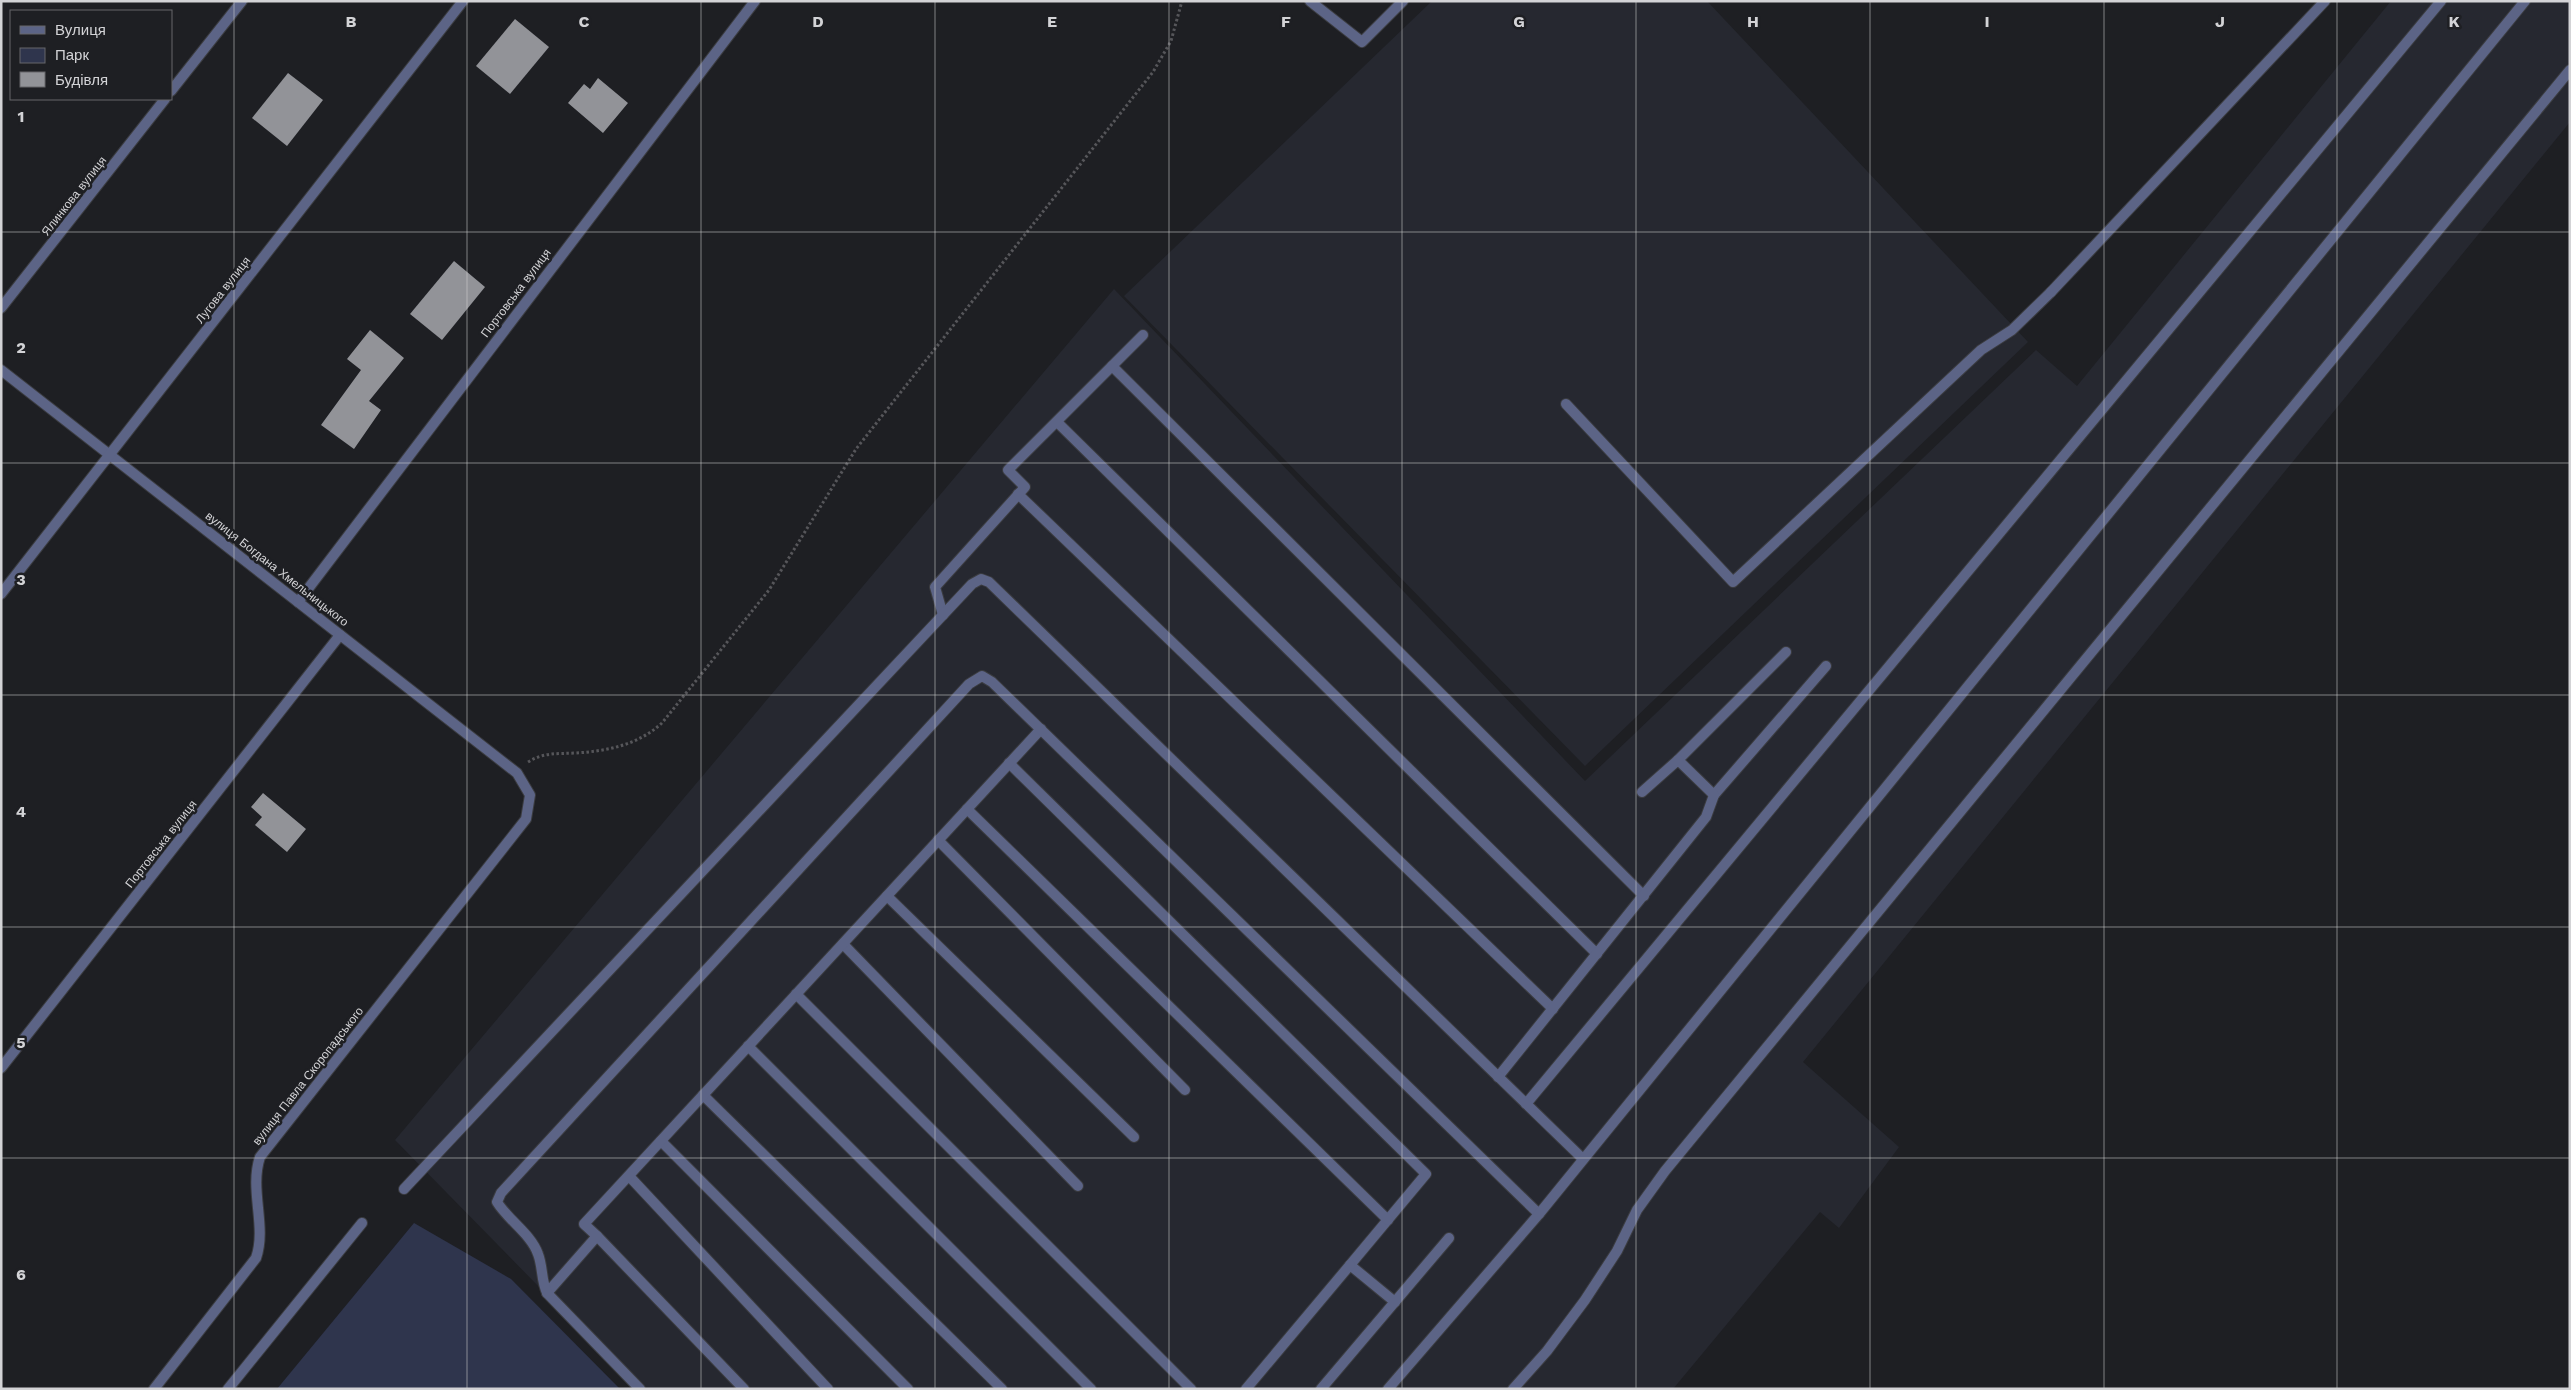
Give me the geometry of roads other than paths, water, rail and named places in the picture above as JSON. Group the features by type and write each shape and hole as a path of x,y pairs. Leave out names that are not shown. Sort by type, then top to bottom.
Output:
{"street":[{"path":"172,90 242,1"},
{"name":"Лугова вулиця","path":"1,594 463,1"},
{"name":"Портовська вулиця","path":"298,602 755,1"},
{"path":"1310,1 1362,42 1403,1"},
{"path":"1566,404 1733,582 1981,350 2012,330 2051,292 2325,1"},
{"path":"1526,1104 2441,1"},
{"path":"1388,1389 1539,1214 2525,1"},
{"path":"1513,1389 1547,1351 1585,1300 1617,1251 1637,1210 1671,1163 2570,70"},
{"name":"Ялинкова вулиця","path":"1,308 165,100"},
{"path":"943,615 935,587 1025,487 1008,470 1143,336"},
{"path":"1112,366 1644,896"},
{"name":"вулиця Богдана Хмельницького","path":"1,370 517,774 530,794"},
{"path":"1057,422 1597,954"},
{"path":"1018,494 1553,1009"},
{"path":"404,1189 972,584 981,579 989,582 1583,1160"},
{"name":"Портовська вулиця","path":"1,1068 340,635"},
{"path":"1642,792 1678,760 1786,652"},
{"path":"1498,1077 1706,817 1714,796 1826,666"},
{"path":"640,1389 547,1293 542,1281 538,1255 532,1242 497,1202 501,1193 969,684 982,676 992,682 1041,729 1539,1214"},
{"path":"744,1389 584,1224 1041,729"},
{"path":"1678,760 1714,796"},
{"path":"1009,763 1426,1174 1246,1389"},
{"name":"вулиця Павла Скоропадського","path":"154,1389 256,1258 260,1246 255,1172 260,1157 526,819 530,794"},
{"path":"967,809 1388,1220"},
{"path":"938,840 1185,1090"},
{"path":"887,896 1134,1137"},
{"path":"842,944 1078,1186"},
{"path":"796,994 1191,1389"},
{"path":"748,1046 1091,1389"},
{"path":"703,1095 1002,1389"},
{"path":"661,1141 908,1389"},
{"path":"629,1176 828,1389"},
{"path":"228,1389 362,1223"},
{"path":"547,1293 597,1236"},
{"path":"1321,1389 1449,1238"},
{"path":"1350,1265 1395,1302"}]}
